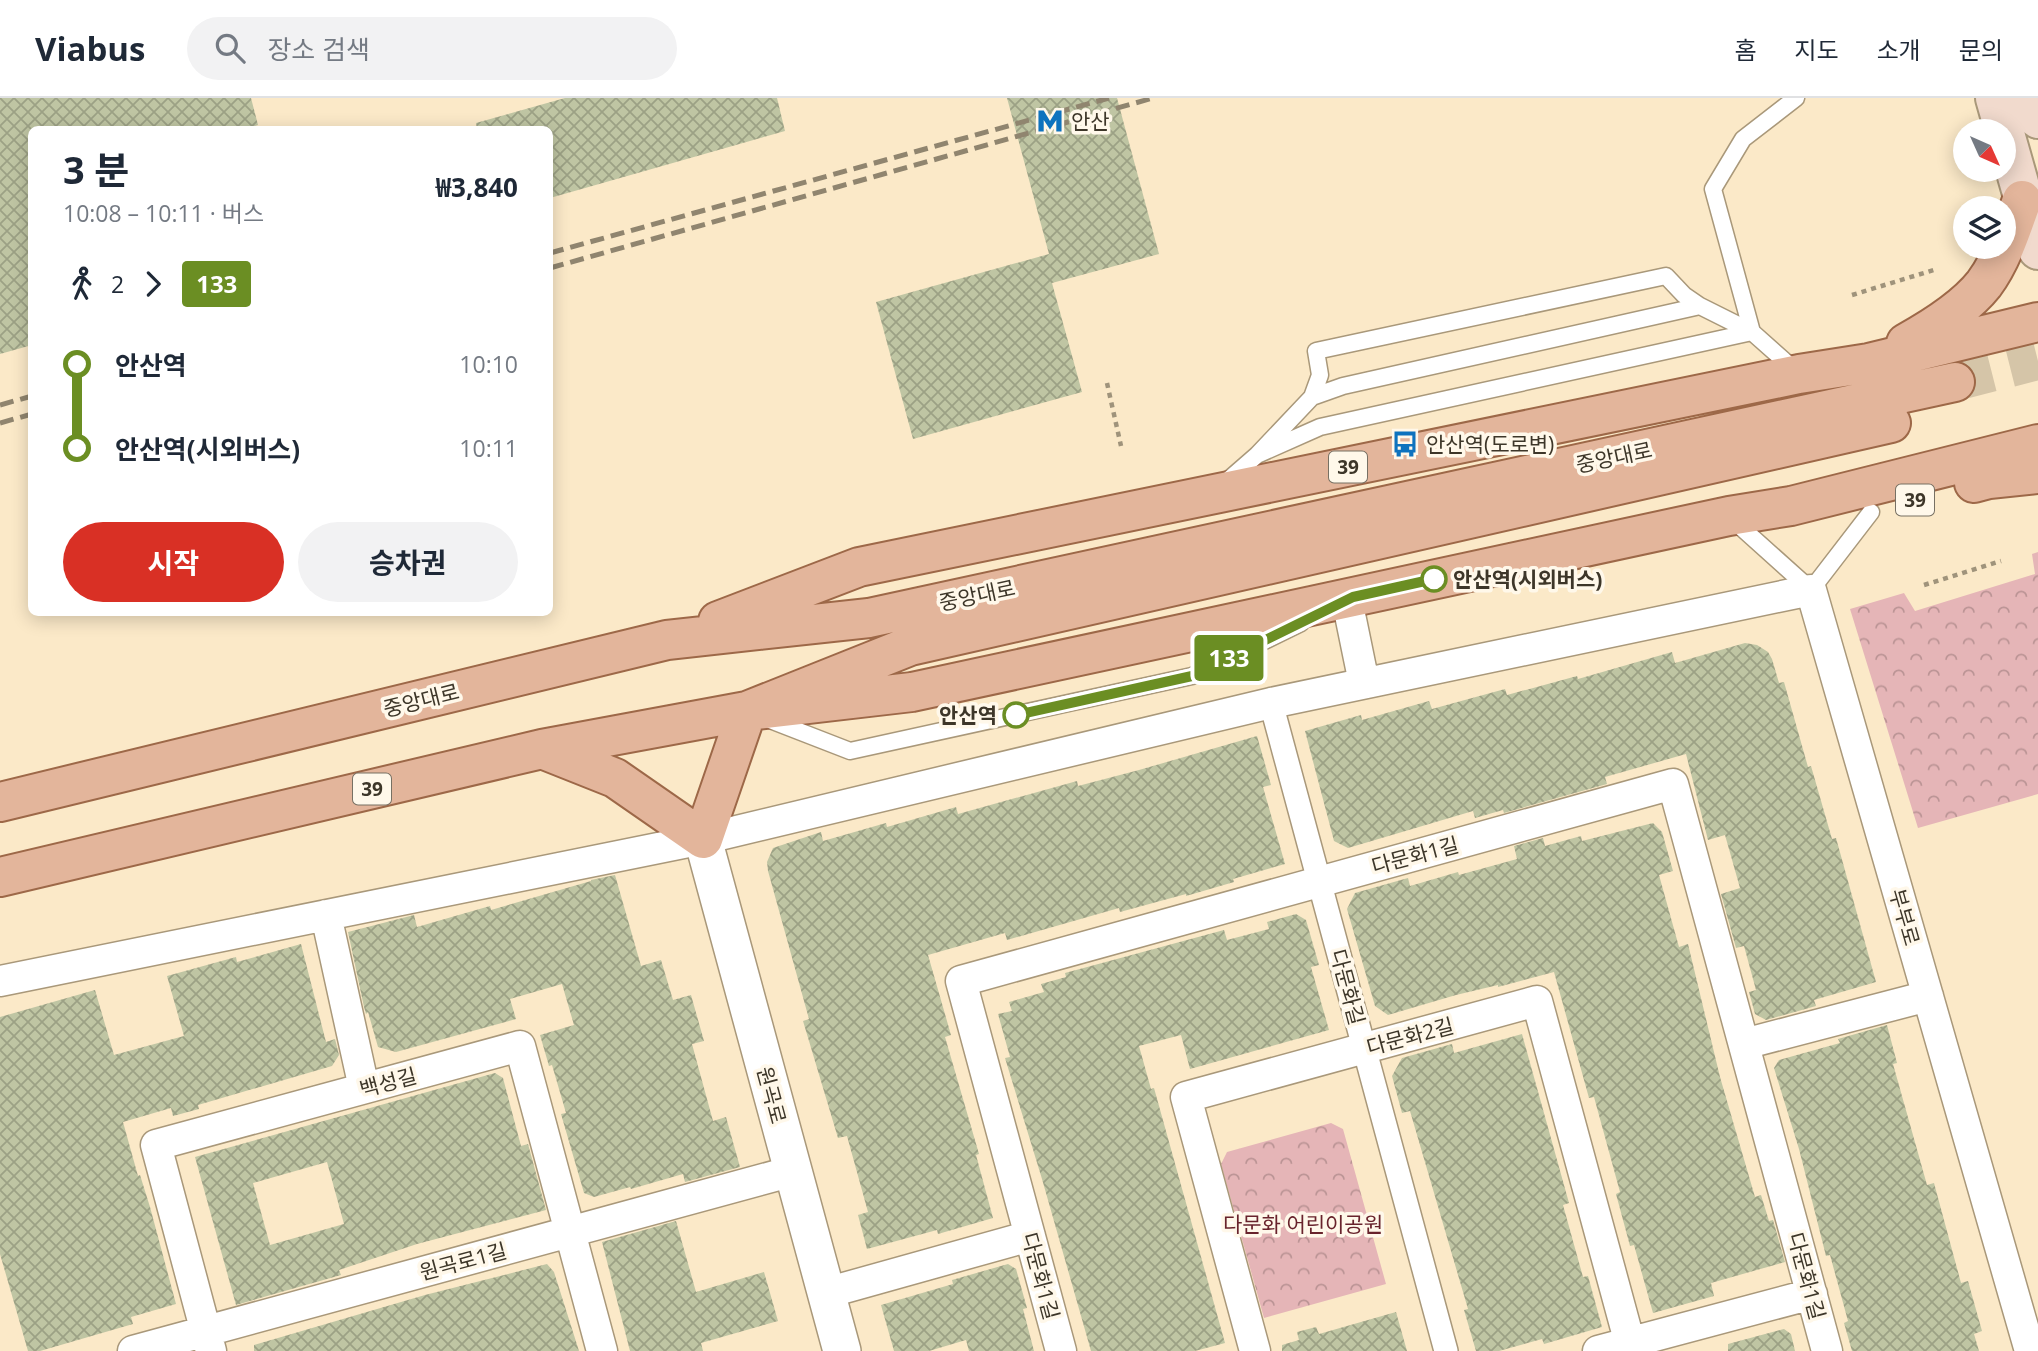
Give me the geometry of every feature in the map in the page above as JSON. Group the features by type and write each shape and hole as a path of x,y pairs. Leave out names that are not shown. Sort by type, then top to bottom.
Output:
{"main road":[{"path":"1996,98 2038,250"},
{"path":"2032,98 2038,119"},
{"path":"1869,363 1938,325 1984,284 2008,241 2021,193"},
{"name":"39","path":"667,640 859,567 1799,374 1869,363 2038,322"},
{"name":"중앙대로","path":"0,802 667,640 869,618 1956,395 910,646 747,711"},
{"name":"39","path":"0,877 542,749 747,711 912,692 1729,516 1791,506 2038,444"},
{"name":"39","path":"1791,506 1871,512 1989,479 2038,474"},
{"path":"542,749 615,778 703,839 747,711"}],"street":[{"path":"0,981 703,839 1364,683 1811,590"},
{"name":"부부로","path":"1811,590 2030,1351"},
{"path":"1350,598 1364,683"},
{"name":"다문화길","path":"1271,704 1446,1351"},
{"name":"다문화1길","path":"1061,1351 961,981 1673,784 1827,1351"},
{"name":"원곡로","path":"703,839 842,1351"},
{"path":"326,915 364,1088"},
{"path":"1744,1044 1928,996"},
{"name":"다문화2길","path":"1255,1351 1186,1097 1537,1001 1631,1347"},
{"name":"백성길","path":"209,1341 156,1145 520,1046 602,1351"},
{"name":"원곡로1길","path":"133,1351 209,1341 570,1231 793,1171"},
{"path":"827,1293 1030,1236"},
{"path":"1598,1351 1631,1347 1812,1294"}],"lane":[{"path":"1752,332 1713,189 1743,139 1796,98"},
{"path":"1211,495 1257,455 1312,397 1320,375 1316,351 1666,276 1684,295 1700,306 1752,332 1799,374"},
{"path":"1312,397 1343,386 1700,306"},
{"path":"1257,455 1320,427 1752,332"},
{"path":"1729,516 1811,590 1871,512"},
{"path":"747,711 850,751 1192,676 1350,598"}],"path":[{"path":"1852,295 1937,269"},
{"path":"1107,383 1121,446"},
{"path":"1924,585 2001,561"}],"green space":[{"path":"2038,552 2038,794 1918,828 1850,609 1904,593 1915,611 2035,574 2032,554"},
{"name":"다문화 어린이공원","path":"1331,1123 1343,1129 1386,1284 1264,1318 1221,1164 1227,1152"}],"building":[{"path":"0,98 251,98 258,125 255,126 28,126 28,346 0,354"},
{"path":"565,98 777,98 785,131 553,197 553,126 476,126 476,123"},
{"path":"1007,98 1117,98 1159,254 1052,283 1082,392 913,439 876,302 1049,254"},
{"path":"1745,643 1757,645 1768,652 1779,683 1784,682 1832,839 1836,838 1876,982 1814,1000 1816,1006 1766,1020 1755,1014 1749,992 1756,990 1744,946 1736,948 1721,894 1740,888 1725,835 1708,840 1686,754 1605,777 1607,784 1504,813 1503,810 1475,818 1473,811 1348,848 1334,841 1305,731 1361,715 1362,720 1429,701 1432,709 1505,689 1507,695 1577,676 1578,679 1672,652 1675,663"},
{"path":"1257,736 1271,785 1263,787 1285,864 1186,896 1120,912 1119,908 1007,940 1005,933 928,955 951,1035 945,1037 979,1154 976,1155 993,1218 938,1234 937,1230 867,1249 858,1215 868,1212 847,1136 838,1138 803,1021 809,1019 768,871 767,862 773,848 821,832 823,841 886,823 887,827 956,807 958,814 1077,781 1078,786"},
{"path":"1653,823 1662,832 1673,871 1659,875 1679,947 1688,944 1720,1077 1755,1197 1761,1195 1769,1221 1773,1220 1785,1262 1711,1283 1714,1296 1653,1313 1634,1245 1630,1246 1616,1194 1620,1192 1594,1097 1589,1098 1554,972 1456,995 1388,1015 1375,1006 1347,909 1355,893 1408,878 1410,886 1517,859 1514,846 1543,838 1545,846 1581,836 1582,841"},
{"path":"615,875 641,966 661,960 673,1000 691,995 704,1041 692,1044 713,1121 726,1117 740,1167 685,1182 683,1174 594,1197 584,1193 561,1114 566,1113 540,1035 574,1025 562,984 510,999 516,1019 396,1052 378,1047 368,1012 366,1014 364,1007 348,932 414,915 417,927 490,906 491,910"},
{"path":"1296,914 1306,920 1319,965 1311,967 1329,1030 1190,1069 1181,1035 1139,1046 1151,1089 1154,1088 1225,1343 1195,1351 1091,1351 1005,1058 1010,1057 998,1014 1012,1011 1009,1002 1044,992 1041,984 1066,977 1065,973 1224,930 1227,940 1269,929 1267,922"},
{"path":"301,944 326,1042 335,1039 339,1055 332,1066 198,1105 199,1109 173,1116 171,1108 123,1122 150,1207 176,1304 131,1317 133,1324 40,1351 28,1351 0,1254 0,1017 95,990 114,1055 184,1036 167,976 236,957 237,962"},
{"path":"1887,1025 1897,1063 1893,1064 1927,1185 1934,1183 1961,1283 1968,1281 1982,1331 1974,1334 1979,1351 1852,1351 1844,1323 1848,1321 1830,1255 1826,1256 1799,1149 1774,1068 1779,1060 1840,1043 1838,1039"},
{"path":"1522,1034 1569,1203 1563,1205 1583,1277 1588,1276 1602,1327 1544,1344 1542,1339 1499,1351 1476,1351 1464,1310 1468,1309 1410,1111 1402,1113 1392,1076 1402,1058 1452,1044 1454,1053"},
{"path":"495,1073 503,1078 521,1146 528,1144 546,1210 417,1244 339,1270 341,1275 236,1305 195,1157","holes":["327,1162 344,1224 270,1245 253,1183"]},
{"path":"676,1221 696,1292 764,1272 778,1321 701,1343 703,1351 630,1351 602,1242"},
{"path":"547,1264 554,1272 579,1351 254,1351 254,1345 425,1295"},
{"path":"1008,1264 1016,1269 1027,1308 1023,1309 1034,1351 969,1351 966,1340 929,1351 894,1351 881,1305 953,1284 952,1280"},
{"path":"1396,1312 1407,1351 1282,1351 1282,1345 1299,1340 1297,1332 1316,1327 1319,1334"},
{"path":"1784,1329 1791,1334 1795,1351 1728,1351 1728,1344"}],"tunnel":[{"path":"1955,382 2038,361"}],"railway":[{"path":"553,252 1109,98"},
{"path":"553,267 1153,98"},
{"path":"0,405 28,397"},
{"path":"0,423 28,415"}],"bus line":[{"name":"133","path":"1016,715 1192,676 1353,597 1434,579"}],"place":[{"name":"안산","path":"1050,121"},
{"name":"안산역(도로변)","path":"1405,444"},
{"name":"안산역(시외버스)","path":"1434,579"},
{"name":"안산역","path":"1016,715"}]}
